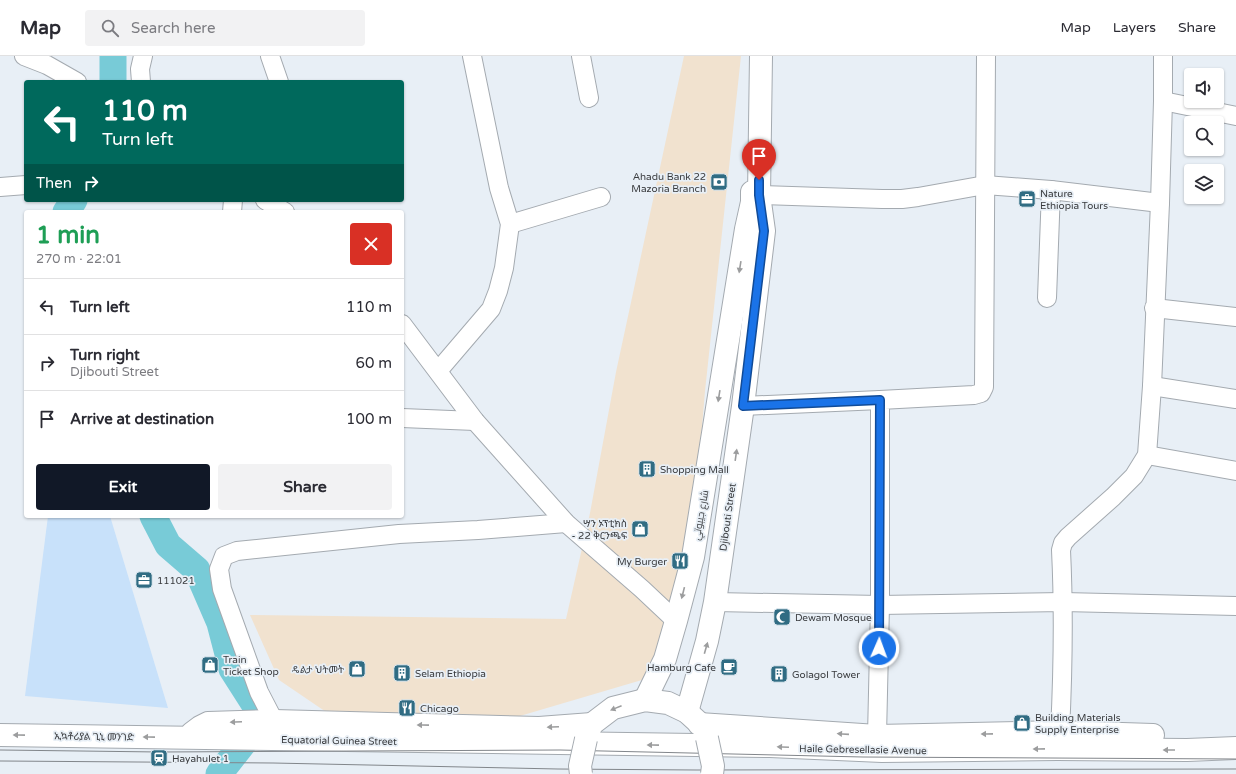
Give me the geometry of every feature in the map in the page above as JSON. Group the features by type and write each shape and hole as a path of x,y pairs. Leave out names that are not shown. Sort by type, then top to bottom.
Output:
{"main road":[{"name":"شارع جيبوتي","path":"645,700 665,659 692,557 746,229 752,202 754,56"},
{"name":"Djibouti Street","path":"698,724 707,641 715,602 743,406 764,231 759,195 761,56"},
{"path":"581,774 581,759 589,732 613,708 645,700 668,703 698,724 711,750 713,766 712,774"},
{"path":"698,724 877,736 1060,732 1236,737"},
{"name":"Equatorial Guinea Street","path":"188,738 212,731 268,727 490,743"},
{"path":"268,727 539,728 589,732"},
{"name":"ኢኳቶሪያል ጊኒ መንገድ","path":"0,735 188,738"},
{"name":"Haile Gebresellasie Avenue","path":"490,743 770,746 882,752 1057,749 1186,750 1236,748"}],"street":[{"path":"24,56 47,65 73,80"},
{"path":"142,80 140,69 143,56"},
{"path":"270,56 278,80"},
{"path":"438,371 491,309 498,291 504,268 510,224 499,188 472,56"},
{"path":"581,56 589,98"},
{"path":"743,406 974,395 981,393 984,387 986,56"},
{"path":"1060,732 1063,602 1061,550 1063,543 1134,476 1147,456 1152,386 1154,308 1160,202 1163,56"},
{"path":"1163,101 1236,116"},
{"path":"0,187 24,185"},
{"path":"759,195 902,199 985,185 1051,190 1160,202"},
{"path":"1047,298 1051,190"},
{"path":"510,224 601,197"},
{"path":"268,202 282,210"},
{"path":"1154,308 1236,317"},
{"path":"404,327 475,421 566,523 642,589 676,621"},
{"path":"1152,386 1236,399"},
{"path":"877,736 880,605 880,400"},
{"path":"404,418 475,421"},
{"path":"1147,456 1236,471"},
{"path":"268,727 259,692 222,589 219,569 224,556 237,551 399,534 478,530 566,523"},
{"path":"715,602 880,605 1063,602 1236,606"}],"shaded area":[{"path":"684,56 741,56 705,391 693,535 669,672 493,724 332,716 279,680 250,615 566,619 590,513 616,372"},
{"path":"48,518 111,518 168,708 25,696"}],"waterway":[{"path":"113,56 113,80"},
{"path":"67,210 73,202"},
{"path":"154,518 168,545 197,570 220,623 232,669 255,705 259,723 219,774"}],"tram line":[{"path":"0,750 159,752 560,750 863,757 1236,759"},
{"path":"0,761 273,763 558,769 696,770 1236,769"}],"place":[{"name":"Ahadu Bank 22 Mazoria Branch","path":"719,182"},
{"name":"Nature Ethiopia Tours","path":"1027,199"},
{"name":"Shopping Mall","path":"647,469"},
{"name":"ሣን ኦፕቲክስ - 22 ቅርንጫፍ","path":"640,529"},
{"name":"My Burger","path":"680,561"},
{"name":"111021","path":"144,580"},
{"name":"Dewam Mosque","path":"782,617"},
{"name":"Train Ticket Shop","path":"210,665"},
{"name":"Hamburg Cafe","path":"729,667"},
{"name":"ዴልታ ህትመት","path":"357,669"},
{"name":"Selam Ethiopia","path":"402,673"},
{"name":"Golagol Tower","path":"779,674"},
{"name":"Chicago","path":"407,708"},
{"name":"Building Materials Supply Enterprise","path":"1022,723"},
{"name":"Hayahulet 1","path":"159,758"}],"route":[{"path":"759,180 759,195 764,231 743,406 880,400 879,648"}]}
